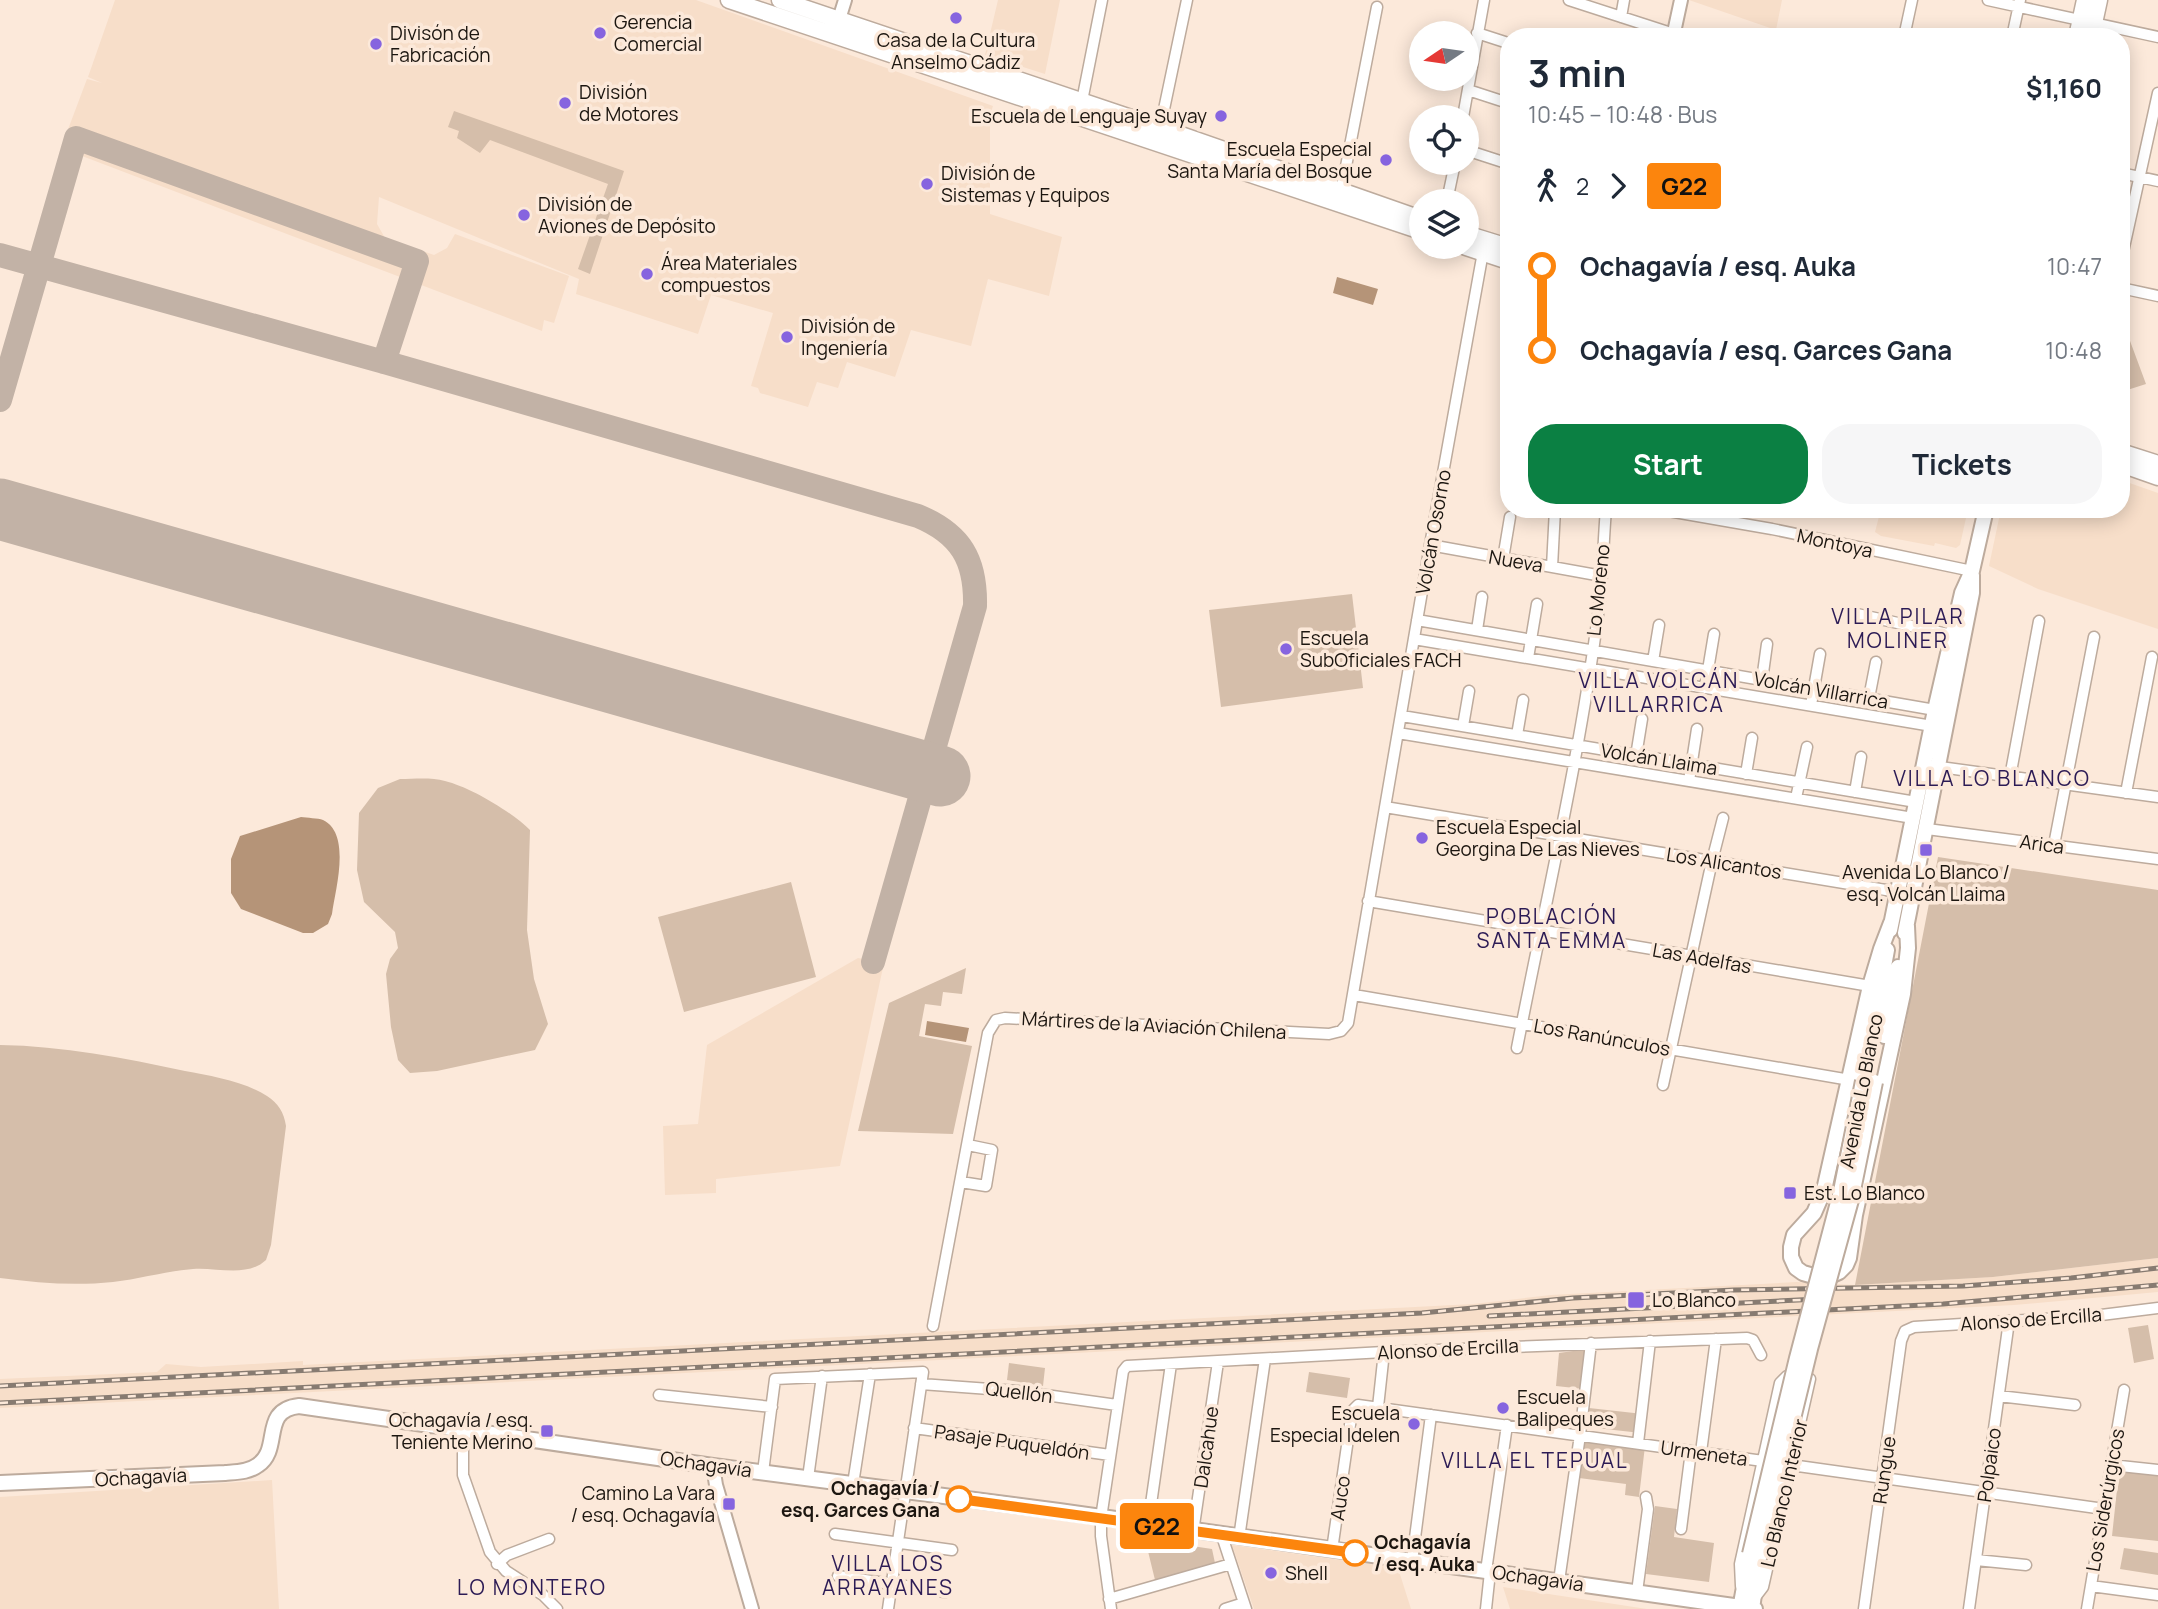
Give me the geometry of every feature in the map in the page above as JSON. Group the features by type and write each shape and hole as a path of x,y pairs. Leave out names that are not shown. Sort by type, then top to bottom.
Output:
{"main road":[{"path":"729,0 835,36 1081,109 1161,128 1409,215"},
{"path":"780,0 1081,109 1156,145 1409,227"},
{"path":"2085,0 2089,27"},
{"path":"2089,27 2099,0"},
{"path":"1479,238 1500,245"},
{"path":"1479,251 1500,258"},
{"path":"2130,455 2158,464"},
{"path":"2130,467 2158,477"},
{"name":"Avenida Lo Blanco","path":"1862,1081 1906,926 1939,767 1972,593 1972,572 1984,518"},
{"name":"Avenida Lo Blanco","path":"1749,1607 1755,1556 1797,1358 1841,1191 1885,970 1891,923 1935,710 1964,585 1972,572"},
{"path":"1891,923 1870,986 1862,1081 1824,1190 1814,1213 1794,1235 1791,1247 1791,1257 1796,1268 1816,1278 1839,1272 1849,1258 1855,1215 1903,994 1908,948 1906,926"},
{"name":"Ochagavía","path":"0,1483 225,1473 250,1469 260,1464 267,1456 279,1415 294,1406 1749,1607"},
{"name":"Avenida Lo Blanco","path":"1749,1607 1742,1590 1755,1556"}],"street":[{"path":"835,36 845,0"},
{"path":"1081,109 1102,0"},
{"path":"1156,145 1187,0"},
{"path":"1479,24 1484,0"},
{"path":"1569,0 1653,28"},
{"path":"1621,17 1624,0"},
{"path":"1675,28 1681,0"},
{"path":"1906,28 1912,0"},
{"path":"1988,0 2019,3 2089,27"},
{"path":"2014,28 2019,3"},
{"path":"1341,192 1377,7"},
{"path":"2130,33 2158,37"},
{"path":"1479,34 1500,40"},
{"path":"1471,91 1500,100"},
{"path":"2130,221 2154,134 2158,93"},
{"path":"1479,154 1500,161"},
{"path":"2130,175 2158,181"},
{"name":"Volcán Osorno","path":"1349,1019 1483,252"},
{"path":"2130,290 2158,296"},
{"path":"1504,555 1510,518"},
{"path":"1552,564 1555,518"},
{"name":"Lo Moreno","path":"1517,1048 1562,836 1578,746 1602,576 1605,518"},
{"name":"Montoya","path":"1709,518 1972,572"},
{"name":"Nueva","path":"1430,545 1504,555 1602,576"},
{"path":"1477,630 1482,597"},
{"path":"1528,658 1537,604"},
{"path":"1857,614 1952,635"},
{"name":"Volcán Villarrica","path":"1417,620 1935,710"},
{"path":"2010,777 2039,621"},
{"path":"1653,661 1659,625"},
{"path":"1705,688 1714,634"},
{"path":"2054,845 2094,637"},
{"name":"Volcán Villarrica","path":"1414,639 1932,726"},
{"path":"1762,680 1768,644"},
{"path":"1811,705 1820,654"},
{"path":"2126,793 2152,657"},
{"path":"1869,698 1876,662"},
{"path":"1463,726 1469,691"},
{"path":"1517,735 1523,700"},
{"name":"Volcán Llaima","path":"1402,716 1916,802"},
{"path":"1636,756 1643,719"},
{"path":"1689,781 1697,729"},
{"name":"Volcán Llaima","path":"1398,733 1913,818"},
{"path":"1745,774 1752,738"},
{"path":"1796,798 1807,747"},
{"path":"1855,792 1861,757"},
{"path":"1924,764 2158,797"},
{"name":"Los Alicantos","path":"1385,807 1898,892"},
{"path":"1663,1085 1723,818"},
{"name":"Arica","path":"1927,829 2158,859"},
{"name":"Las Adelfas","path":"1368,901 1870,986"},
{"name":"Los Ranúnculos","path":"1354,995 1862,1081"},
{"name":"Mártires de la Aviación Chilena","path":"933,1326 989,1030 998,1019 1329,1034 1341,1031 1349,1019"},
{"path":"961,1182 986,1186 992,1150 968,1145"},
{"name":"Alonso de Ercilla","path":"1905,1331 1914,1327 2093,1316 2158,1308"},
{"name":"Polpaico","path":"1969,1609 2009,1321"},
{"name":"Rungue","path":"1864,1609 1901,1341 1905,1331"},
{"name":"Alonso de Ercilla","path":"1117,1405 1125,1367 1384,1352 1750,1338 1762,1355"},
{"path":"1681,1529 1716,1339"},
{"path":"1638,1443 1650,1341"},
{"path":"1559,1581 1591,1343"},
{"name":"Lo Blanco Interior","path":"1749,1607 1763,1587 1816,1350"},
{"path":"1378,1407 1384,1352"},
{"path":"1239,1538 1265,1359"},
{"name":"Dalcahue","path":"1193,1532 1218,1362"},
{"path":"1148,1525 1171,1364"},
{"path":"763,1472 775,1378 923,1372 888,1609"},
{"path":"853,1484 870,1374"},
{"name":"Lo Blanco Interior","path":"1742,1590 1740,1564 1780,1383 1793,1374 1802,1375 1809,1383"},
{"path":"808,1478 822,1376"},
{"name":"Quellón","path":"921,1384 1008,1390 1117,1405"},
{"name":"Los Siderúrgicos","path":"2087,1609 2124,1390"},
{"path":"659,1395 772,1407"},
{"path":"1999,1396 2075,1405"},
{"path":"1117,1405 1101,1518 1110,1604 1231,1564"},
{"name":"Urmeneta","path":"1355,1407 1378,1407 1763,1461"},
{"name":"Auco","path":"1332,1550 1352,1411 1355,1407"},
{"path":"1412,1561 1431,1415"},
{"path":"1486,1609 1488,1571 1507,1425"},
{"name":"Pasaje Puqueldón","path":"914,1428 1110,1455"},
{"path":"463,1430 461,1461 467,1492 490,1552 497,1564 543,1595 557,1609"},
{"path":"1790,1465 2104,1509"},
{"path":"2111,1465 2158,1471"},
{"path":"713,1466 716,1485 752,1609"},
{"path":"1637,1592 1648,1507 1646,1497"},
{"path":"835,1534 952,1550"},
{"path":"1222,1536 1245,1606 1225,1609"},
{"path":"497,1564 507,1555 549,1539"},
{"path":"1976,1560 2026,1566"},
{"path":"838,1576 944,1592"},
{"path":"2091,1586 2158,1595"}],"shaded area":[{"path":"115,0 696,0 993,106 990,115 990,214 1062,237 1049,296 988,279 971,346 911,330 895,377 847,362 838,388 817,382 808,407 760,393 758,388 751,386 773,313 711,295 698,334 576,294 579,279 379,197 377,224 385,238 434,255 447,248 455,234 569,276 554,323 544,320 542,331 61,148 87,79 102,83 88,77"},
{"path":"998,0 1060,0 1045,74 985,55"},
{"path":"1689,0 1782,0 1776,28"},
{"path":"454,111 624,171 590,274 578,269 608,184 490,140 480,153 457,138 459,131 448,127"},
{"path":"1337,277 1378,289 1373,305 1333,293"},
{"path":"2130,341 2146,384 2130,389"},
{"path":"2130,483 2158,493 2158,629 2038,589 1989,566 1999,518 2130,518"},
{"path":"1879,518 1966,518 1960,545 1956,548 1881,536 1875,532"},
{"name":"Escuela SubOficiales FACH","path":"1352,594 1363,688 1221,707 1209,610"},
{"path":"400,779 434,779 455,784 490,801 530,830 527,930 534,979 548,1024 535,1050 437,1071 410,1073 398,1060 391,1027 386,974 390,959 398,948 395,932 364,902 357,870 359,813 378,788"},
{"path":"301,817 323,820 332,827 339,850 340,863 332,914 328,924 313,933 303,933 241,909 231,893 231,859 240,836"},
{"path":"1938,857 2158,890 2158,1258 1993,1277 1855,1285"},
{"path":"791,882 816,977 684,1012 658,917"},
{"path":"858,958 884,963 840,1166 716,1179 716,1193 665,1195 663,1126 698,1124 707,1045"},
{"path":"966,968 962,994 943,992 941,1006 925,1004 919,1036 972,1046 953,1134 858,1131 889,1003"},
{"path":"927,1021 969,1028 966,1042 925,1035"},
{"path":"0,1045 70,1050 139,1062 227,1080 248,1086 271,1099 282,1112 286,1126 271,1245 266,1260 250,1269 193,1269 99,1283 56,1283 0,1278"},
{"path":"2158,1258 2158,1292 2014,1305 0,1408 0,1379 157,1372 166,1364 201,1367 303,1361 303,1365 1473,1304 1551,1295 1797,1282 1855,1285 1993,1277"},
{"path":"2148,1325 2154,1359 2134,1363 2128,1328"},
{"path":"1587,1349 1584,1389 1556,1386 1559,1353"},
{"path":"1009,1363 1045,1368 1043,1386 1007,1380"},
{"path":"1309,1372 1350,1378 1347,1398 1306,1392"},
{"path":"1589,1408 1643,1414 1641,1433 1587,1427"},
{"path":"1584,1439 1645,1446 1639,1497 1625,1495 1626,1484 1579,1478"},
{"path":"2119,1471 2158,1475 2158,1541 2112,1536"},
{"path":"272,1480 279,1609 0,1609 0,1497"},
{"path":"1655,1506 1677,1509 1674,1537 1714,1543 1709,1582 1646,1574"},
{"path":"1145,1539 1212,1549 1215,1563 1155,1580"},
{"path":"1232,1545 1398,1568 1411,1609 1254,1609"},
{"path":"2124,1548 2158,1553 2158,1575 2120,1569"},
{"path":"1503,1587 1647,1609 1510,1609"}],"taxiway":[{"path":"0,400 76,138 417,261 384,362"},
{"path":"0,255 918,516 945,531 955,540 969,562 973,575 975,606 873,962"}],"runway":[{"path":"0,509 940,776"}],"railway":[{"path":"0,1386 1422,1313 1573,1298 1734,1290 1963,1286 2158,1268"},
{"path":"0,1403 1943,1304 2158,1285"},
{"path":"1489,1316 1818,1299"}],"bus line":[{"name":"G22","path":"959,1499 1355,1553"}],"place":[{"name":"Casa de la Cultura Anselmo Cádiz","path":"956,18"},
{"name":"Gerencia Comercial","path":"600,33"},
{"name":"Divisón de Fabricación","path":"376,44"},
{"name":"División de Motores","path":"565,103"},
{"name":"Escuela de Lenguaje Suyay","path":"1221,116"},
{"name":"Escuela Especial Santa María del Bosque","path":"1386,160"},
{"name":"División de Sistemas y Equipos","path":"927,184"},
{"name":"División de Aviones de Depósito","path":"524,215"},
{"name":"Área Materiales compuestos","path":"647,274"},
{"name":"División de Ingeniería","path":"787,337"},
{"name":"Escuela SubOficiales FACH","path":"1286,649"},
{"name":"Escuela Especial Georgina De Las Nieves","path":"1422,838"},
{"name":"Avenida Lo Blanco / esq. Volcán Llaima","path":"1926,850"},
{"name":"Est. Lo Blanco","path":"1790,1193"},
{"name":"Lo Blanco","path":"1636,1300"},
{"name":"Escuela Balipeques","path":"1503,1408"},
{"name":"Escuela Especial Idelen","path":"1414,1424"},
{"name":"Ochagavía / esq. Teniente Merino","path":"547,1431"},
{"name":"Ochagavía / esq. Garces Gana","path":"959,1499"},
{"name":"Camino La Vara / esq. Ochagavía","path":"729,1504"},
{"name":"Ochagavía / esq. Auka","path":"1355,1553"},
{"name":"Shell","path":"1271,1573"}],"district":[{"name":"VILLA PILAR MOLINER","path":"1898,628"},
{"name":"VILLA VOLCÁN VILLARRICA","path":"1659,692"},
{"name":"VILLA LO BLANCO","path":"1992,778"},
{"name":"POBLACIÓN SANTA EMMA","path":"1552,928"},
{"name":"VILLA EL TEPUAL","path":"1535,1460"},
{"name":"VILLA LOS ARRAYANES","path":"888,1575"},
{"name":"LO MONTERO","path":"532,1587"}]}
